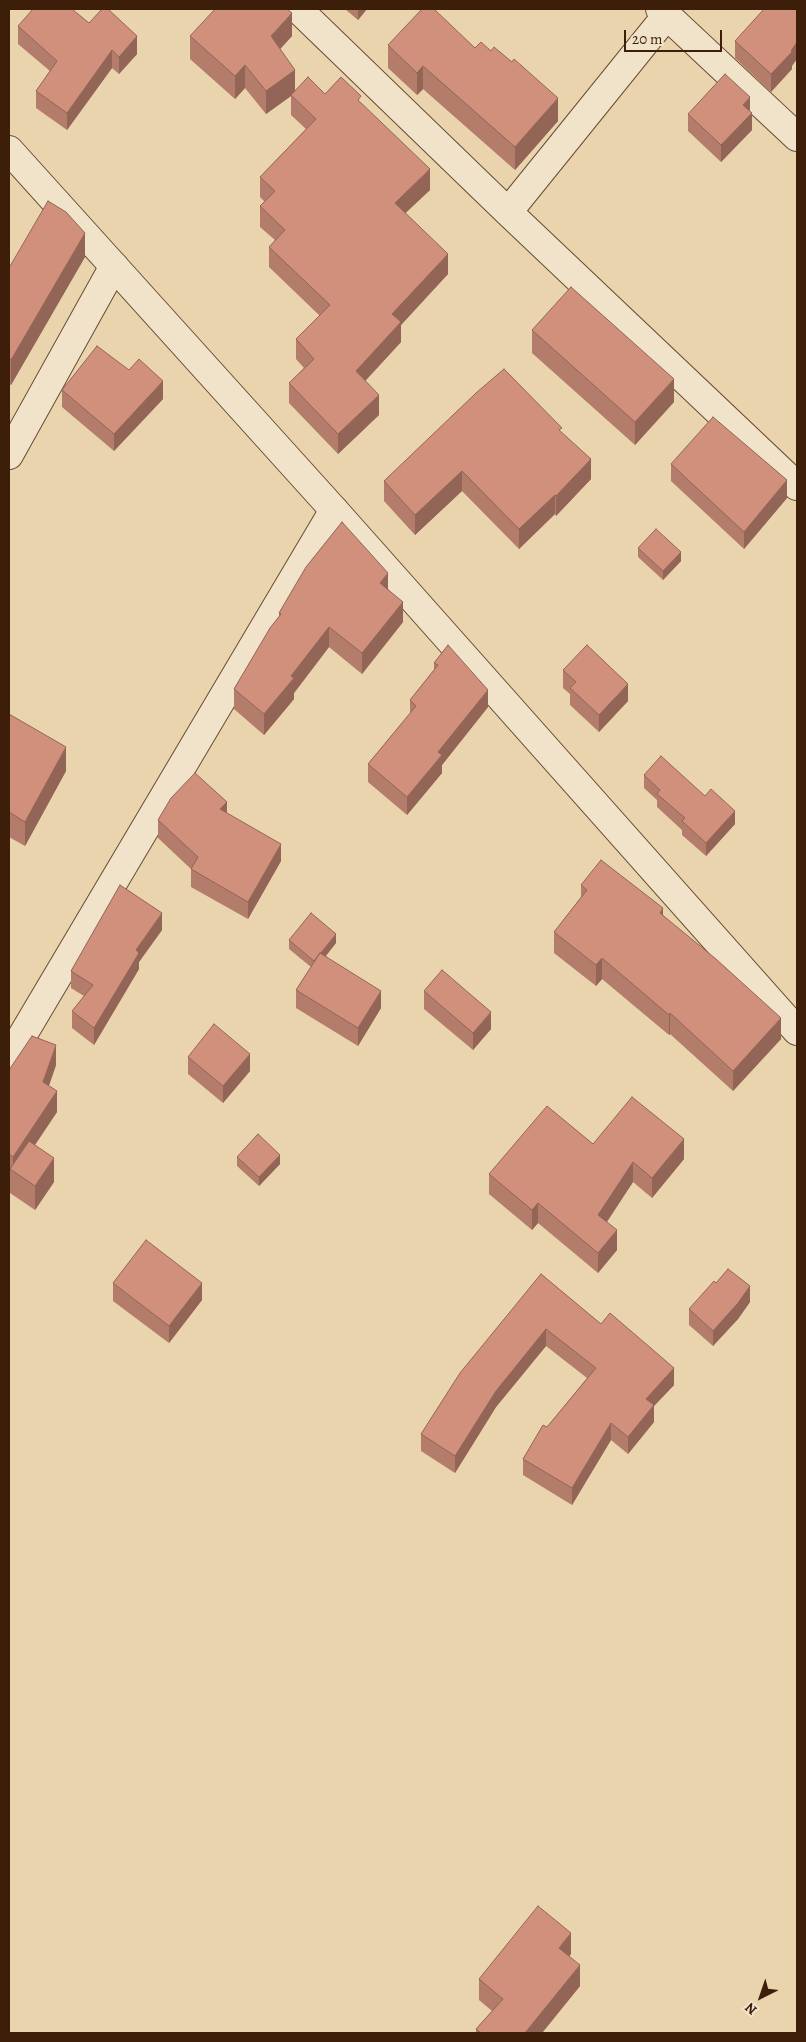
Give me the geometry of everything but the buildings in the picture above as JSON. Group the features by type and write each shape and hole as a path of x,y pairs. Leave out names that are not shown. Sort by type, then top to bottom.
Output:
{"street":[{"path":"298,9 508,212 797,486"},
{"path":"508,212 663,12 797,137"},
{"path":"9,150 334,510 797,1031"},
{"path":"9,455 114,266"},
{"path":"9,1058 334,510"}]}
